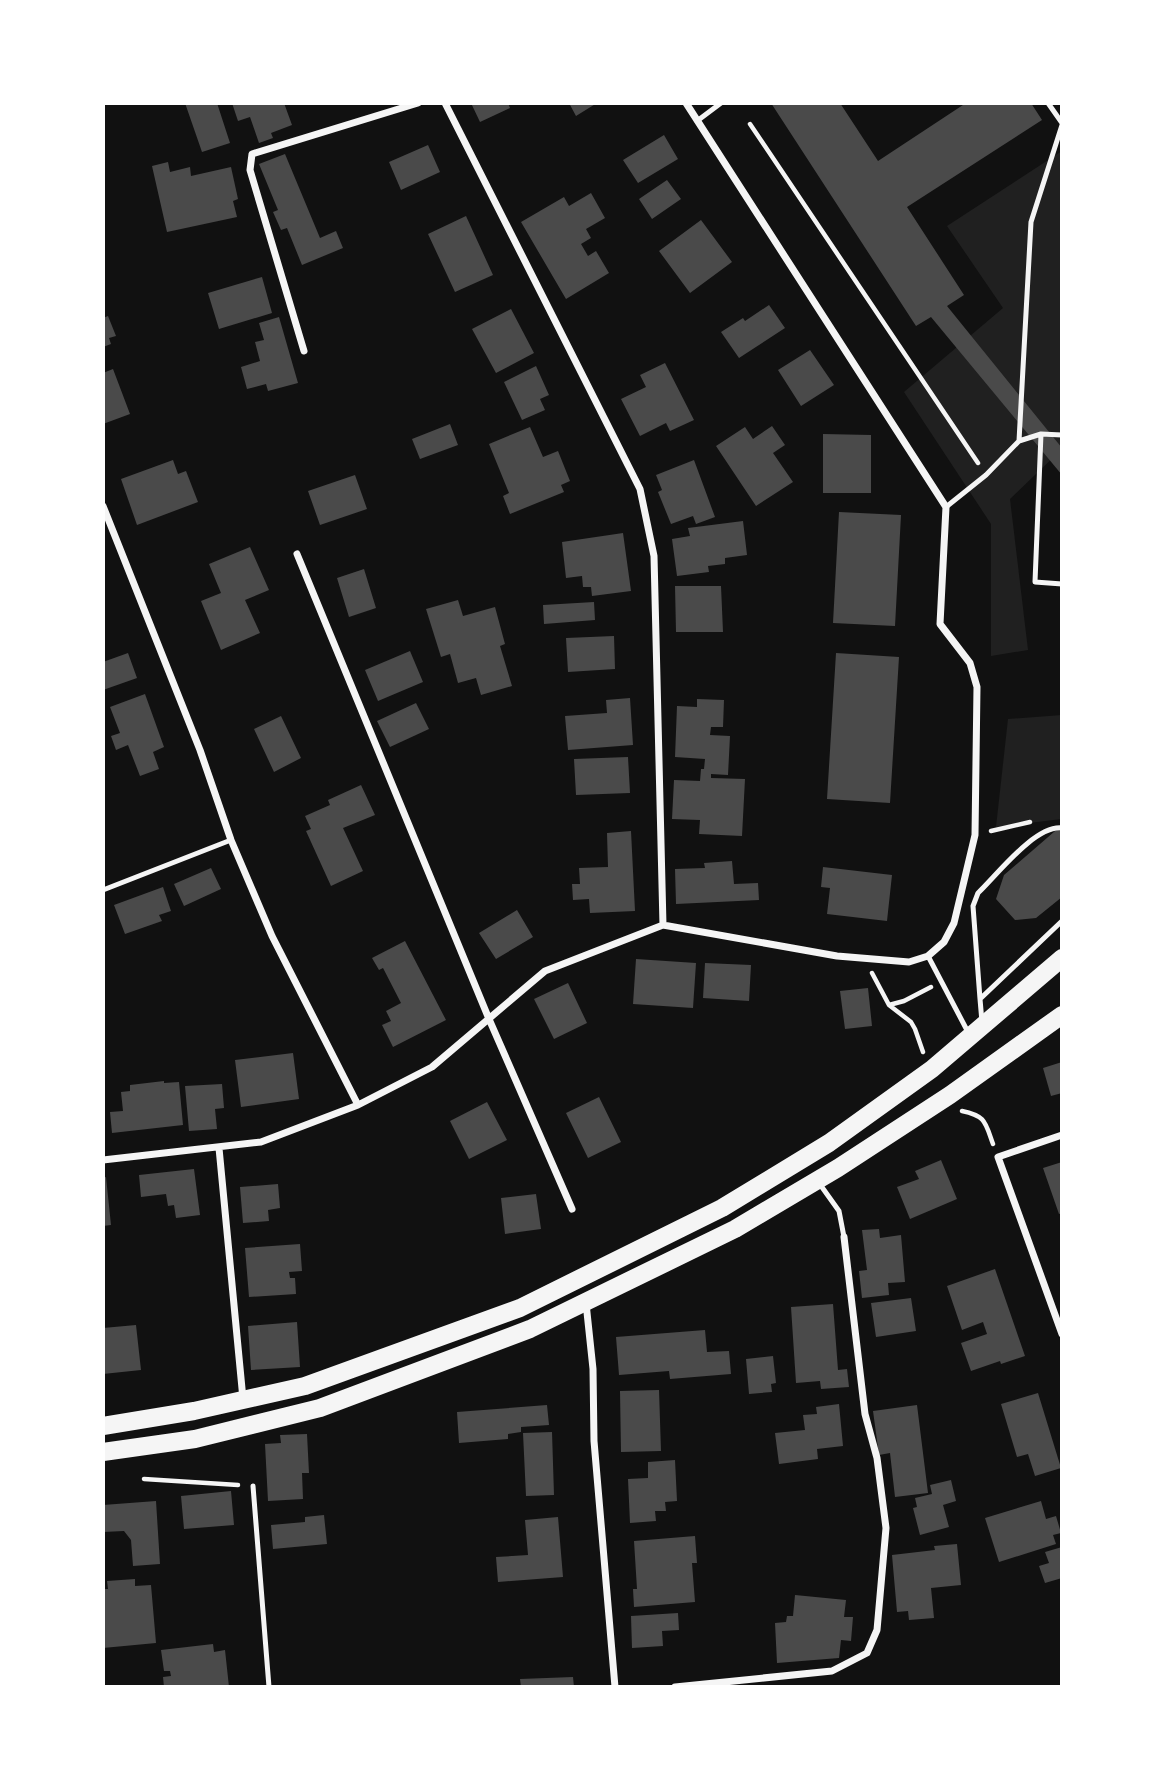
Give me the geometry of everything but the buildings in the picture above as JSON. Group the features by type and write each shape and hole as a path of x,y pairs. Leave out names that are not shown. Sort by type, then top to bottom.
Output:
{"main road":[{"path":"103,1426 194,1411 305,1386 520,1308 722,1208 829,1143 932,1069 1062,958"},
{"path":"103,1452 195,1439 320,1408 530,1329 735,1229 950,1095 1062,1015"}],"street":[{"path":"304,351 250,170 252,154 418,103"},
{"path":"445,103 640,489 654,556 663,925"},
{"path":"103,1160 219,1149 261,1142 358,1105 432,1067 545,971 663,925 836,956 908,962 928,956 944,942 954,923 975,835 977,687 970,663 940,624 946,507 686,103"},
{"path":"103,506 200,750 231,841 271,936 358,1105"},
{"path":"297,554 489,1019 572,1209"},
{"path":"1062,1135 999,1157 1062,1334"},
{"path":"219,1149 243,1400"},
{"path":"675,1687 832,1671 867,1653 877,1630 886,1528 877,1458 865,1414 844,1237"},
{"path":"586,1302 593,1369 594,1441 615,1687"}],"lane":[{"path":"697,121 721,103"},
{"path":"1019,441 1031,222 1062,124 1048,103"},
{"path":"946,507 986,475 1019,441 1041,434 1062,435"},
{"path":"1041,434 1035,582 1062,584"},
{"path":"976,1030 980,999 973,906 978,894 1038,833 1062,828"},
{"path":"103,890 231,841"},
{"path":"980,999 1062,921"},
{"path":"928,956 940,981 976,1030"},
{"path":"817,1180 838,1211 844,1237"},
{"path":"253,1486 269,1687"}],"path":[{"path":"750,124 986,475"},
{"path":"975,835 1034,821"},
{"path":"864,958 889,1005 911,1022 925,1060"},
{"path":"889,1005 913,997 940,981"},
{"path":"961,1111 978,1114 984,1119 999,1157"},
{"path":"144,1479 253,1486"}],"shaded area":[{"path":"1062,151 1062,449 1010,499 1028,650 991,656 991,524 904,392 1003,308 947,226"},
{"path":"1062,715 1062,819 996,827 1008,719"}]}
